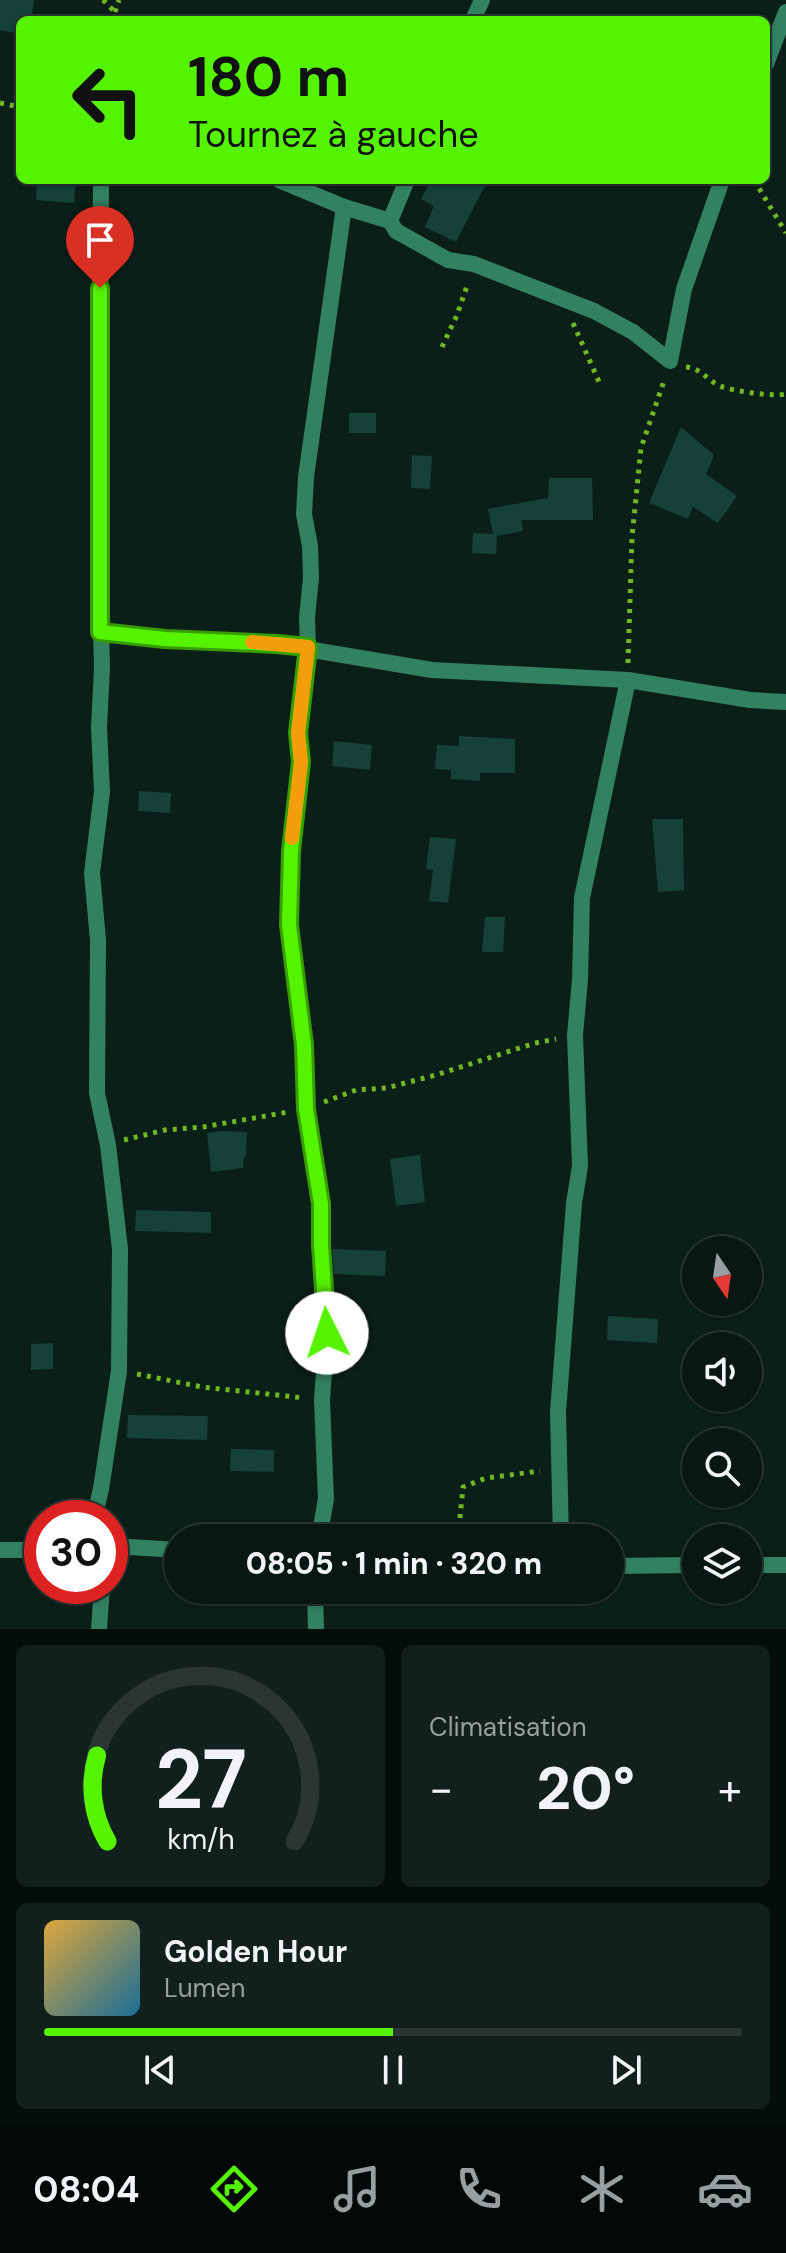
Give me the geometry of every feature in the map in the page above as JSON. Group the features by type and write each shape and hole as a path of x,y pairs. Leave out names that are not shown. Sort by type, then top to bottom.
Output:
{"street":[{"path":"770,54 786,12"},
{"path":"98,1500 119,1371 120,1249 108,1145 97,1093 98,940 92,873 102,792 99,727 102,668 99,553 101,184"},
{"path":"289,184 344,207 390,221 396,231 448,260 474,264 594,311 633,332 670,361 684,289 721,184"},
{"path":"390,221 405,184"},
{"path":"322,1524 326,1499 322,1400 327,1333 321,1204 306,1109 304,1045 289,925 291,851 301,762 298,733 308,647 311,578 310,546 304,514 306,477 344,207"},
{"path":"100,632 308,647 432,670 628,680 750,700 786,702"},
{"path":"561,1524 558,1412 574,1203 580,1166 575,1035 582,898 628,680"},
{"path":"128,1549 164,1550"},
{"path":"0,1550 24,1550"},
{"path":"624,1566 682,1565"},
{"path":"762,1565 786,1565"},
{"path":"99,1629 101,1604"},
{"path":"315,1604 316,1629"}],"path":[{"path":"103,0 115,12"},
{"path":"114,16 119,0"},
{"path":"756,184 786,233"},
{"path":"442,347 457,315 474,264"},
{"path":"561,297 600,384"},
{"path":"628,680 632,537 641,448 670,361 680,367 695,368 720,386 776,396 786,394"},
{"path":"108,1145 165,1130 203,1127 306,1109 356,1090 386,1088 535,1043 575,1035"},
{"path":"119,1371 202,1387 322,1400"},
{"path":"459,1524 463,1487 486,1478 561,1468"}],"building":[{"path":"0,0 34,0 32,16 16,16 16,33 0,30"},
{"path":"37,184 76,184 74,203 36,200"},
{"path":"429,184 486,184 456,242 425,227 434,206 421,199"},
{"path":"349,413 376,413 376,433 349,433"},
{"path":"681,427 714,455 706,474 737,496 718,523 693,507 688,519 649,503"},
{"path":"412,455 432,456 430,489 411,488"},
{"path":"549,478 592,478 593,520 521,520 523,531 497,536 496,554 472,553 473,533 493,534 488,509 548,498"},
{"path":"459,736 515,739 515,773 480,773 480,781 451,779 451,770 435,769 437,745 459,746"},
{"path":"334,741 372,745 370,770 332,766"},
{"path":"139,791 171,793 170,813 138,811"},
{"path":"652,819 683,819 684,890 658,892"},
{"path":"430,837 456,839 448,903 429,901 433,870 426,869"},
{"path":"485,917 505,917 503,952 482,952"},
{"path":"247,1132 243,1168 211,1172 207,1133"},
{"path":"420,1155 425,1202 396,1206 390,1159"},
{"path":"136,1210 211,1212 211,1233 135,1231"},
{"path":"332,1249 386,1251 385,1276 334,1274"},
{"path":"608,1316 658,1319 657,1343 607,1340"},
{"path":"53,1343 53,1369 31,1370 31,1344"},
{"path":"128,1415 208,1416 207,1440 127,1438"},
{"path":"231,1449 274,1450 274,1472 230,1471"}],"slow traffic":[{"path":"252,642 308,647 298,733 301,762 292,838"}],"route":[{"path":"100,288 100,632 308,647 298,733 301,762 291,851 289,925 304,1045 306,1109 321,1204 327,1333"}]}
